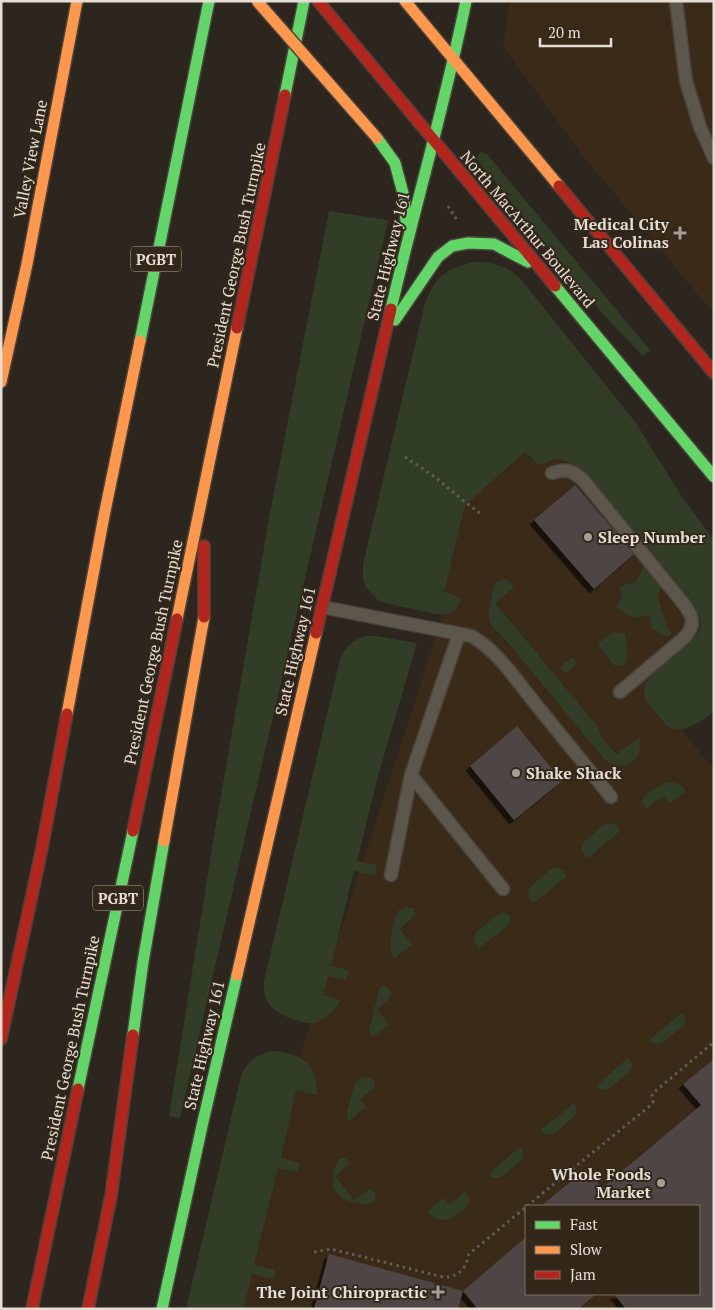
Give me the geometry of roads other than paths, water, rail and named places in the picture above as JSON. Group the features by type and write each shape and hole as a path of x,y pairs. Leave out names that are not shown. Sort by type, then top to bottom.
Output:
{"main road":[{"name":"Valley View Lane","path":"1,382 27,264 77,1"},
{"name":"PGBT","path":"1,1039 41,853 104,516 209,1"},
{"path":"257,1 377,138 395,164 404,197 407,240"},
{"name":"President George Bush Turnpike","path":"32,1309 205,487 304,1"},
{"name":"North MacArthur Boulevard","path":"318,1 714,477"},
{"path":"405,1 714,373"},
{"name":"State Highway 161","path":"162,1309 204,1117 407,240 454,60 466,1"},
{"path":"385,336 438,257 452,246 468,243 494,244 540,268"},
{"path":"88,1309 111,1196 143,962 204,617 205,487"},
{"path":"10,944 41,853"}],"lane":[{"path":"676,1 686,81 700,127 714,158"},
{"path":"552,473 570,470 582,480 689,611 692,620 691,629 685,637 620,692"},
{"path":"322,607 471,636 481,641 520,684 611,797"},
{"path":"391,875 411,775 459,634"},
{"path":"411,775 504,889"}],"place":[{"name":"Medical City Las Colinas","path":"680,233"},
{"name":"Sleep Number","path":"588,537"},
{"name":"Shake Shack","path":"516,773"},
{"name":"Whole Foods Market","path":"661,1183"},
{"name":"The Joint Chiropractic","path":"438,1292"}]}
